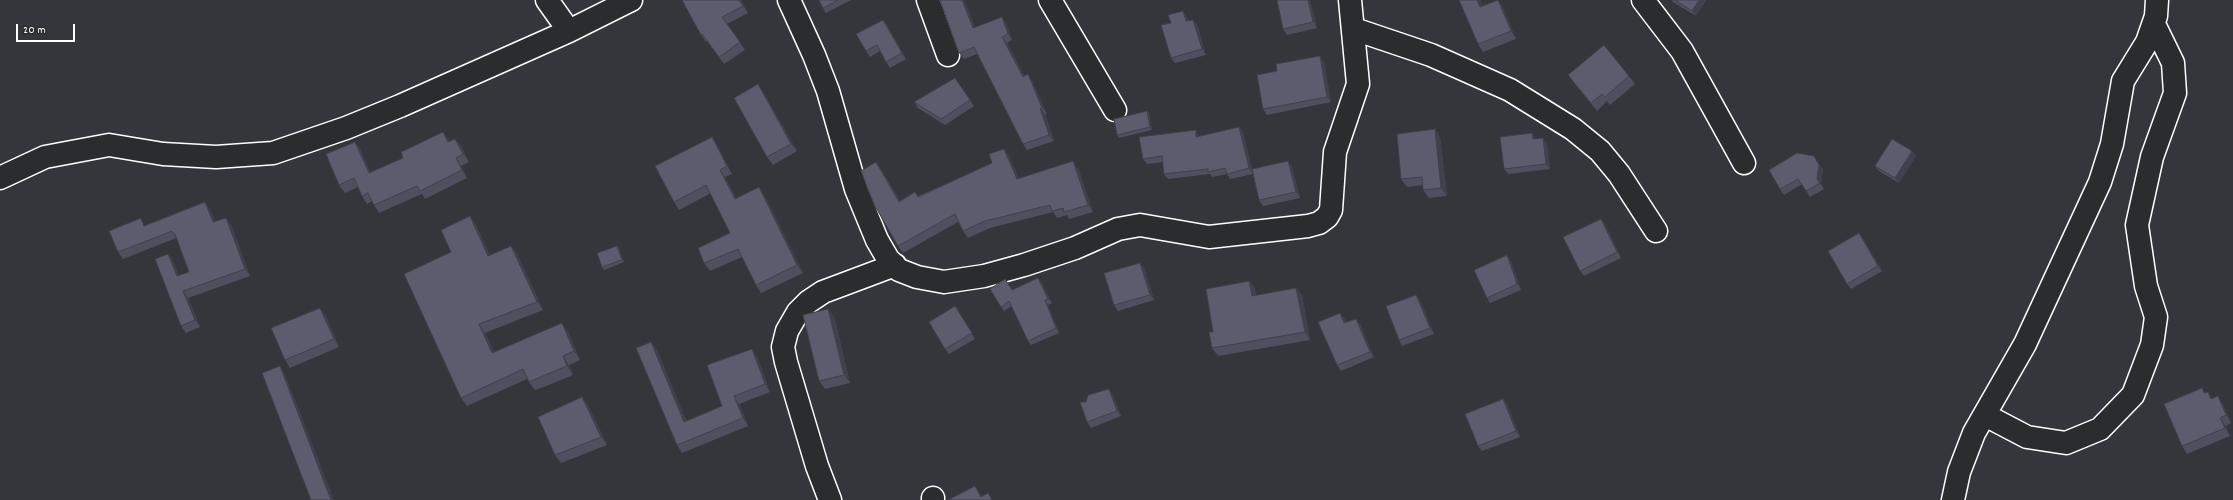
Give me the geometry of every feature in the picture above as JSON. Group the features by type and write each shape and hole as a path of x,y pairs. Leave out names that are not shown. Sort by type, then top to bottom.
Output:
{"street":[{"path":"547,0 569,31"},
{"path":"0,178 45,157 109,145 163,154 209,157 273,153 346,128 393,108 569,31 631,0"},
{"path":"788,0 814,55 828,91 856,189 877,240 888,259 900,270 917,277 944,282 984,276 1024,265 1075,248 1118,229 1140,225 1208,237 1308,226 1319,223 1327,217 1331,210 1335,152 1358,84 1354,29 1350,0"},
{"path":"928,0 948,55"},
{"path":"1050,0 1115,110"},
{"path":"1643,0 1682,51 1744,163"},
{"path":"1953,500 1964,459 1974,433 2025,344 2100,182 2112,144 2123,82 2147,42 2156,16 2157,0"},
{"path":"1985,415 2027,437 2066,443 2100,429 2133,395 2152,345 2156,317 2146,286 2137,224 2152,157 2175,93 2173,63 2154,24"},
{"path":"1354,29 1431,55 1510,90 1572,129 1600,152 1619,174 1656,231"},
{"path":"830,500 817,466 786,362 783,348 787,331 798,312 808,302 823,292 895,265"}],"building":[{"path":"682,0 739,0 743,6 722,17 740,42 719,57 702,34 701,35"},
{"path":"819,0 838,0 823,8"},
{"path":"940,0 962,0 973,28 1002,17 1008,34 1002,37 1023,77 1028,74 1042,108 1040,108 1049,135 1023,144 974,47 959,53"},
{"path":"1277,0 1308,0 1313,22 1283,29"},
{"path":"1459,0 1477,0 1480,7 1498,0 1511,31 1478,44"},
{"path":"1675,0 1699,0 1692,11"},
{"path":"1183,11 1186,21 1193,20 1202,49 1171,58 1161,25 1171,23 1168,15"},
{"path":"883,20 902,53 886,62 877,45 866,51 856,34"},
{"path":"1604,45 1629,76 1605,97 1602,94 1591,103 1568,75"},
{"path":"1320,56 1327,97 1263,109 1257,75 1277,71 1276,64"},
{"path":"955,78 970,100 941,119 914,102"},
{"path":"758,84 791,144 767,157 734,98"},
{"path":"1147,111 1150,127 1117,135 1114,119"},
{"path":"1239,127 1249,168 1227,174 1225,168 1208,172 1208,169 1164,174 1162,156 1143,159 1139,137 1196,130 1196,137"},
{"path":"1435,129 1441,188 1423,190 1422,177 1401,179 1397,134"},
{"path":"443,132 448,142 455,139 463,154 456,158 462,170 420,191 417,186 374,205 368,193 362,196 354,178 339,185 326,154 355,142 369,173 403,158 401,152"},
{"path":"1532,133 1533,139 1543,138 1546,164 1504,169 1500,137"},
{"path":"712,137 727,166 720,170 735,199 759,187 797,265 756,285 738,249 704,263 698,248 730,233 706,185 674,202 655,166"},
{"path":"1892,139 1912,151 1895,178 1875,166"},
{"path":"1004,149 1017,179 1073,161 1088,205 1064,212 1063,208 1052,211 1050,205 985,221 963,231 955,214 898,246 875,206 861,171 876,162 899,202 915,192 918,197 992,163 989,154"},
{"path":"1797,153 1814,156 1819,165 1817,179 1820,183 1806,191 1798,179 1780,189 1769,170"},
{"path":"1288,161 1296,192 1259,200 1252,169"},
{"path":"205,202 213,222 226,218 245,269 183,291 195,320 181,326 155,259 168,254 177,276 189,272 175,234 172,231 118,252 109,231 141,218 144,226"},
{"path":"470,216 488,256 511,246 537,302 479,324 492,353 562,323 574,351 563,356 567,366 529,382 523,369 461,398 404,274 451,252 441,230"},
{"path":"1601,219 1617,252 1580,271 1563,237"},
{"path":"1859,233 1878,266 1847,284 1828,251"},
{"path":"617,246 622,260 602,267 597,253"},
{"path":"1507,255 1517,284 1487,298 1474,270"},
{"path":"1140,263 1150,295 1114,305 1104,273"},
{"path":"1038,278 1048,299 1045,300 1056,328 1028,341 1009,301 1001,307 990,289 1005,279 1012,290"},
{"path":"1249,281 1252,296 1296,288 1305,332 1212,348 1209,332 1213,332 1206,289"},
{"path":"1416,295 1430,328 1399,340 1386,306"},
{"path":"955,306 972,333 945,349 929,322"},
{"path":"320,308 334,339 285,360 271,328"},
{"path":"828,309 844,375 819,381 803,315"},
{"path":"1340,313 1344,323 1356,319 1370,352 1337,365 1318,322"},
{"path":"651,342 684,422 722,406 707,365 752,349 765,384 734,396 743,418 677,445 636,348"},
{"path":"280,366 331,500 311,500 262,373"},
{"path":"2202,388 2204,393 2208,392 2211,399 2218,396 2226,415 2220,418 2225,428 2182,446 2164,404"},
{"path":"1109,389 1117,411 1087,422 1080,402 1086,402 1088,395"},
{"path":"582,397 601,437 555,455 538,417"},
{"path":"1503,399 1516,431 1478,446 1465,414"},
{"path":"975,486 981,497 988,493 992,500 948,500"}]}
